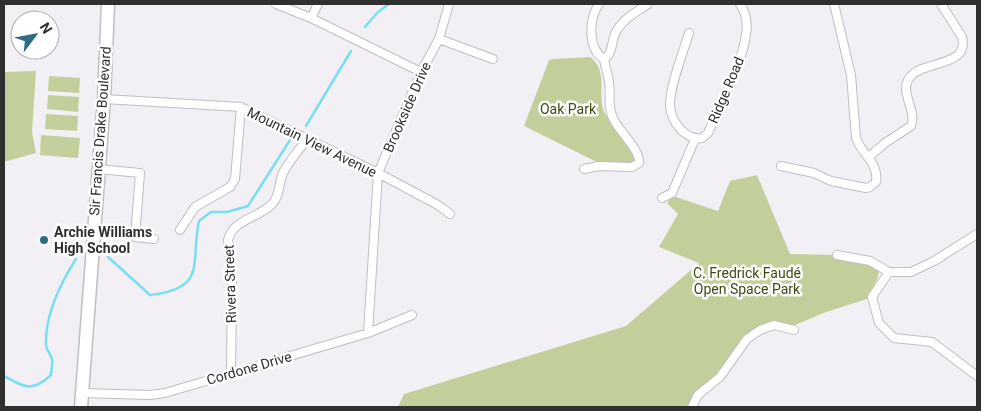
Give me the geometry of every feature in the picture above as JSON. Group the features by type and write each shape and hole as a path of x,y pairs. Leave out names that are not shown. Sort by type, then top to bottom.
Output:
{"main road":[{"name":"Sir Francis Drake Boulevard","path":"80,407 104,99 108,4"}],"street":[{"path":"276,4 311,18 421,72"},
{"path":"311,18 318,4"},
{"name":"Brookside Drive","path":"368,333 378,173 421,72 438,39 449,4"},
{"path":"584,169 599,166 632,166 639,163 640,160 637,152 619,129 609,110 609,82 604,59 595,50 592,37 592,22 595,10 599,4"},
{"path":"604,59 611,52 617,30 627,18 648,4"},
{"name":"Ridge Road","path":"695,139 702,138 708,133 744,48 747,20 740,4"},
{"path":"781,166 814,172 832,181 866,188 873,185 876,179 870,156 858,145 856,138 851,75 834,4"},
{"path":"870,156 885,143 911,126 913,122 912,114 905,90 913,74 927,66 950,61 960,53 963,43 962,37 941,4"},
{"path":"662,198 672,193 695,139 681,130 675,122 670,105 672,91 689,33"},
{"path":"438,39 493,59"},
{"name":"Mountain View Avenue","path":"104,99 241,107 378,173 438,205 450,214"},
{"path":"180,230 195,206 230,187 235,179 241,107"},
{"name":"Rivera Street","path":"230,373 232,281 229,235 236,226 268,208 275,201 283,172 307,139"},
{"path":"98,169 140,172 136,237 154,238"},
{"path":"837,255 870,261 889,272 911,272 934,261 977,234"},
{"path":"889,272 872,297 879,324 894,338 932,342 977,376"},
{"name":"Cordone Drive","path":"82,393 150,395 165,393 368,333 412,315"},
{"path":"692,407 698,395 720,377 747,339 760,330 774,325 794,330"}],"green space":[{"name":"Oak Park","path":"590,57 596,62 601,75 603,109 640,160 634,162 599,163 524,126 549,60"},
{"path":"36,71 32,132 36,153 4,162 4,72"},
{"path":"49,76 80,78 79,93 48,91"},
{"path":"48,95 79,97 78,112 47,109"},
{"path":"46,114 78,116 77,131 45,129"},
{"path":"41,135 80,138 78,158 40,155"},
{"name":"C. Fredrick Faudé Open Space Park","path":"757,175 790,254 837,255 857,258 879,269 878,276 867,299 826,312 788,328 773,326 747,339 724,370 703,390 692,407 398,407 404,394 626,326 699,263 659,247 678,214 667,203 673,196 718,211 730,181"}],"waterway":[{"path":"365,27 378,12 389,4"},
{"path":"306,126 351,51"},
{"path":"108,257 150,295 168,292 181,287 189,280 193,272 199,221 211,212 227,212 248,206 290,140"},
{"path":"4,376 17,383 33,386 51,375 52,359 46,345 48,322 59,289 76,259"}],"place":[{"name":"Archie Williams High School","path":"44,240"}]}
